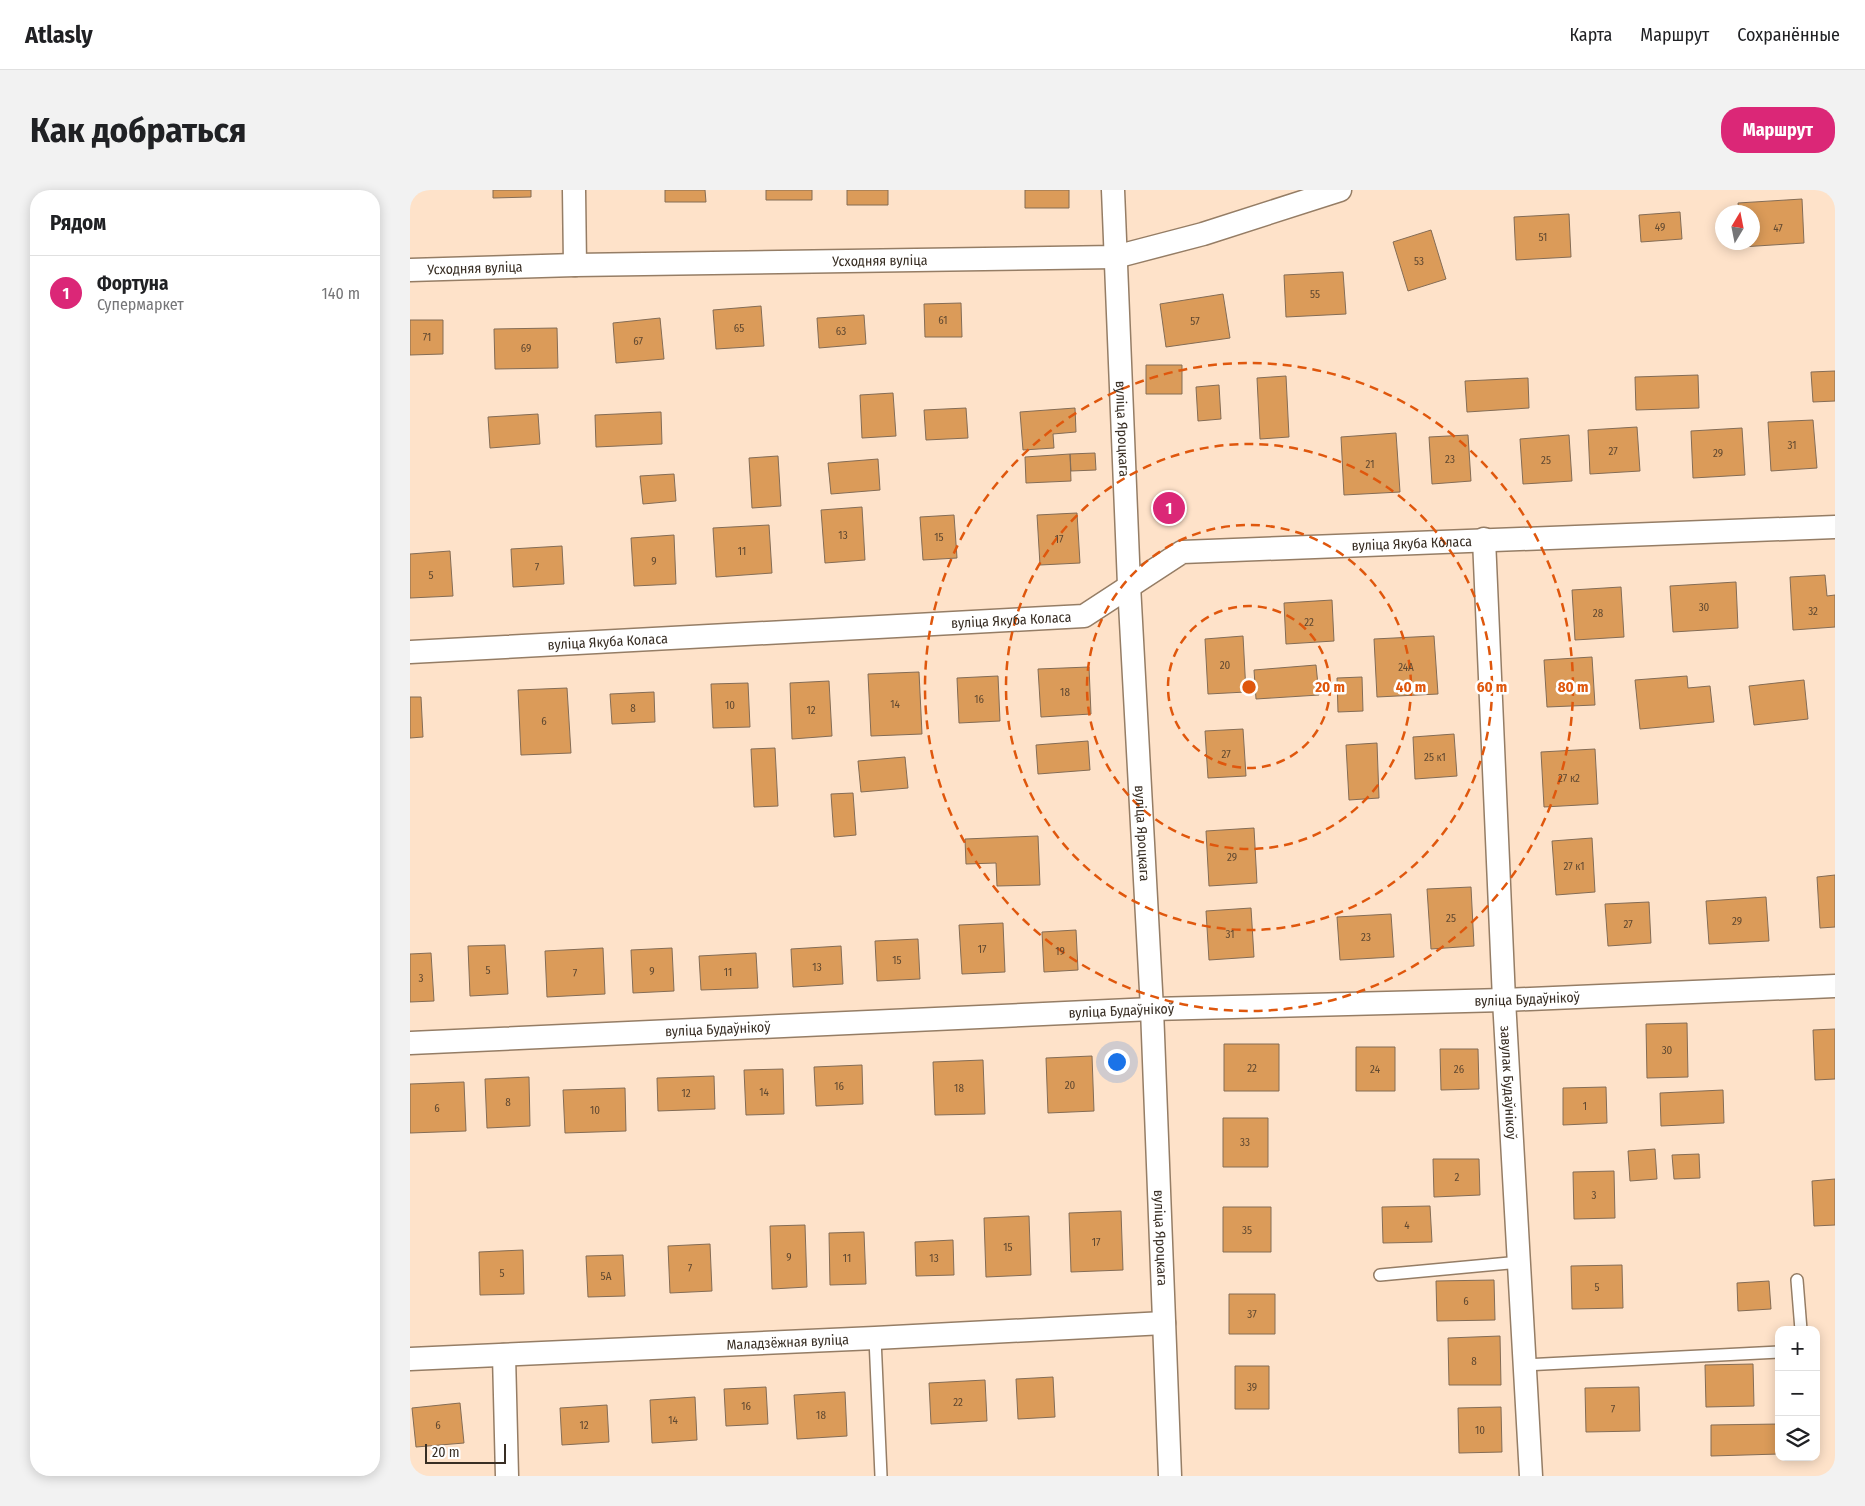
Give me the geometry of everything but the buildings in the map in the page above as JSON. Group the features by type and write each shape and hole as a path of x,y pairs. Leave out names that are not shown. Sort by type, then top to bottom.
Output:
{"street":[{"path":"574,190 575,265"},
{"name":"вуліца Яроцкага","path":"1114,190 1115,256 1129,585 1152,1008 1170,1476"},
{"name":"Усходняя вуліца","path":"410,270 575,265 1115,256 1203,234 1340,190"},
{"name":"вуліца Якуба Коласа","path":"410,652 1084,616 1182,552 1835,527"},
{"name":"завулак Будаўнікоў","path":"1484,539 1504,1000 1531,1476"},
{"name":"вуліца Будаўнікоў","path":"410,1043 1152,1008 1504,1000 1835,986"},
{"name":"Маладзёжная вуліца","path":"410,1359 875,1338 1164,1322"},
{"path":"504,1355 507,1476"}],"lane":[{"path":"1380,1275 1520,1262"},
{"path":"1797,1280 1801,1326"},
{"path":"875,1338 881,1476"},
{"path":"1524,1365 1775,1352"}],"place":[{"name":"Фортуна","path":"1169,508"}]}
